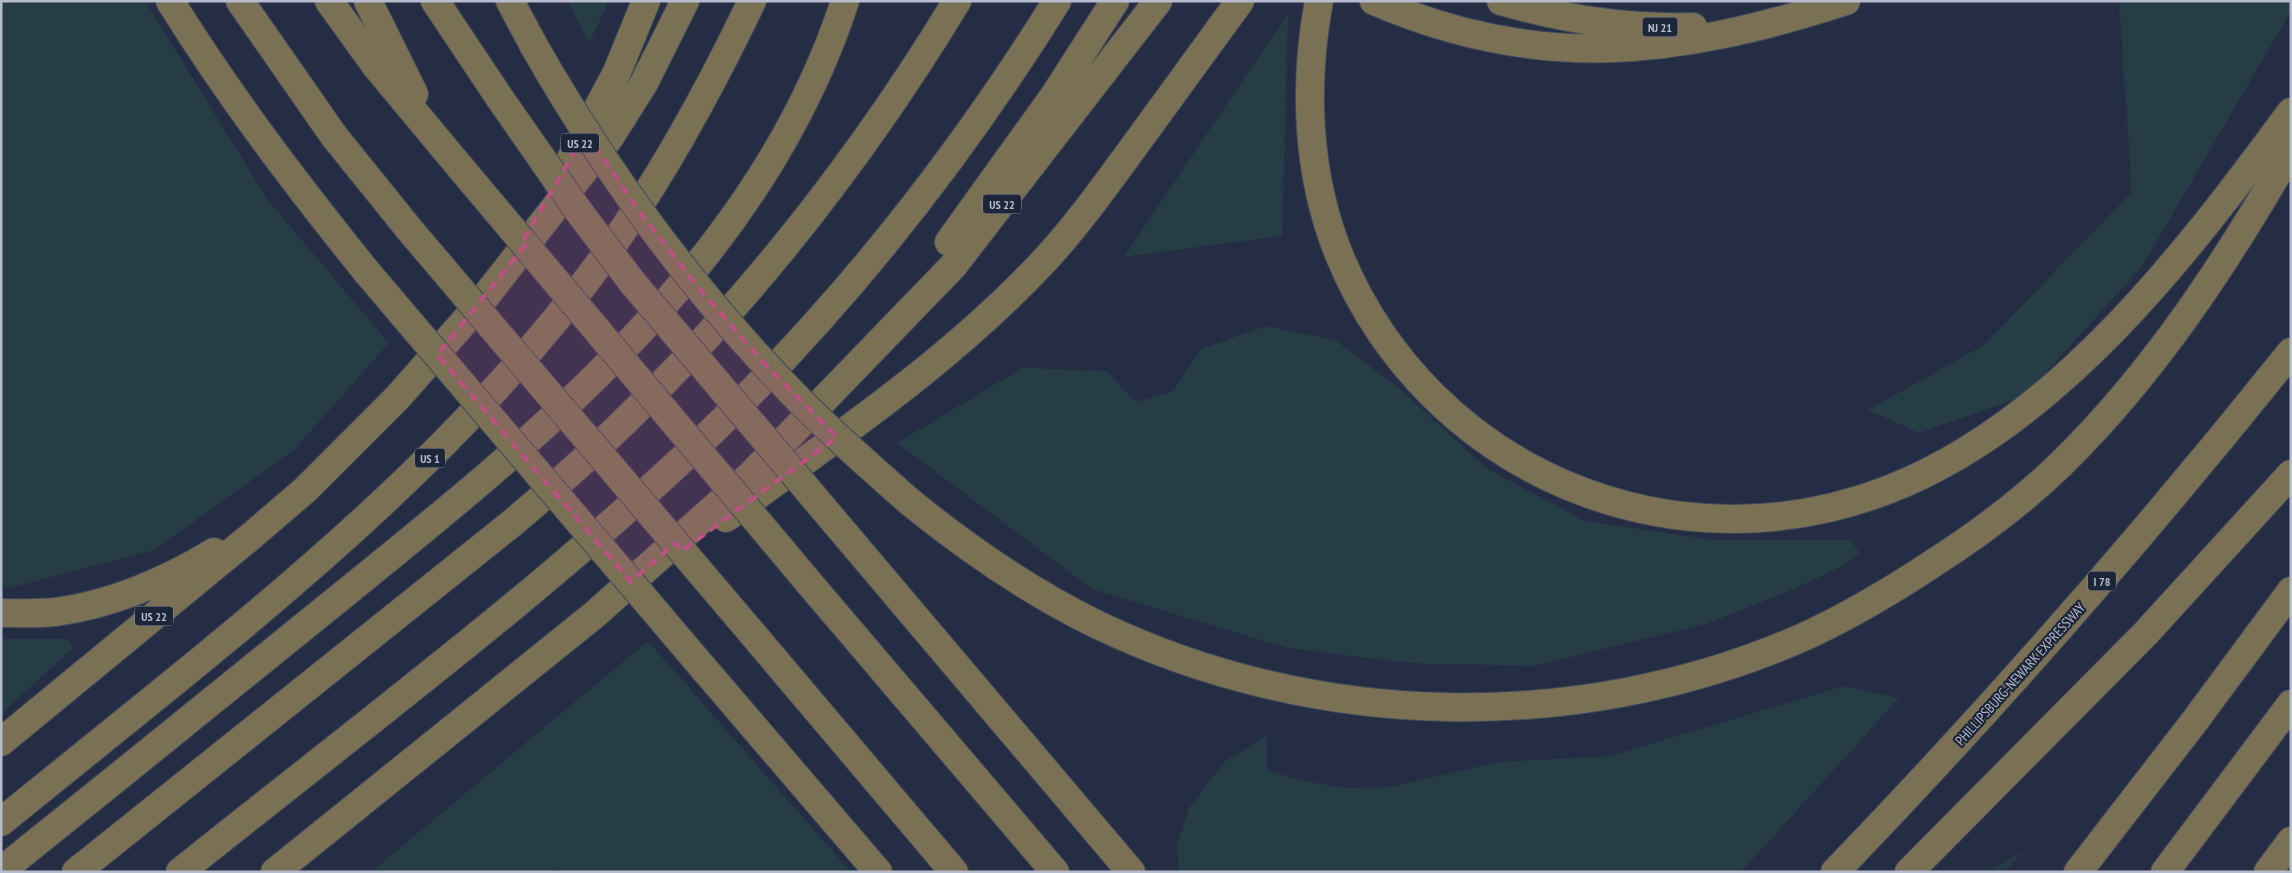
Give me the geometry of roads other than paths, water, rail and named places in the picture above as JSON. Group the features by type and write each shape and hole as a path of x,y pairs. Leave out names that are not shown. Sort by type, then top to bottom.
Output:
{"highway":[{"path":"170,1 206,58 269,147 366,271 878,872"},
{"path":"240,1 334,136 409,229 954,872"},
{"path":"329,1 376,66 455,161 1055,872"},
{"path":"368,1 410,86 455,161"},
{"path":"435,1 577,209 632,282 1131,872"},
{"path":"449,1 499,97"},
{"path":"510,1 534,46 619,182 704,295 765,364 814,415 910,502 993,564 1042,595 1099,625 1167,654 1222,672 1282,688 1346,699 1391,704 1475,709 1603,696 1666,683 1732,664 1798,639 1852,613 1902,584 2008,510 2059,466 2104,418 2146,368 2223,263 2291,150"},
{"name":"US 22","path":"1,742 206,574 306,489 417,378 500,278 551,194 595,114 617,72 646,1"},
{"path":"500,278 592,161 628,110 660,53 685,1"},
{"name":"US 1","path":"1,822 325,556 419,469 467,420 574,296 633,214 700,105 752,1"},
{"path":"1,871 480,484 572,401 644,328 706,256 768,164 802,102 829,44 845,1"},
{"path":"76,872 511,524 560,483 633,414 736,306 826,196 873,131 956,1"},
{"path":"180,872 570,559 670,470 745,398 823,315 897,227 974,126 1057,1"},
{"path":"594,615 744,482 830,392 916,286 991,186 1054,96 1115,1"},
{"name":"US 22","path":"830,392 953,266 1158,1"},
{"path":"274,872 594,615 905,387 979,325 1038,266 1074,226 1240,1"},
{"path":"1319,1 1312,49 1309,96 1311,128 1321,193 1328,224 1351,279 1371,316 1390,345 1409,370 1453,414 1508,455 1538,472 1602,499 1664,514 1697,519 1762,519 1828,508 1860,500 1920,476 2000,427 2031,404 2076,365 2144,297 2208,220 2291,112"},
{"path":"1374,1 1394,10 1482,37 1516,43 1612,50 1678,43 1769,24 1821,9"},
{"name":"NJ 21","path":"1501,1 1525,8 1590,21 1658,27 1755,23 1821,9 1846,1"},
{"name":"PHILLIPSBURG-NEWARK EXPRESSWAY","path":"1834,872 1953,748 2085,601 2291,352"},
{"path":"1908,872 2146,633 2291,474"},
{"path":"1,613 53,612 80,608 140,588 205,558 236,539 306,489"},
{"path":"2078,872 2194,722 2291,591"},
{"path":"2165,872 2291,704"},
{"path":"2268,872 2291,841"}]}
